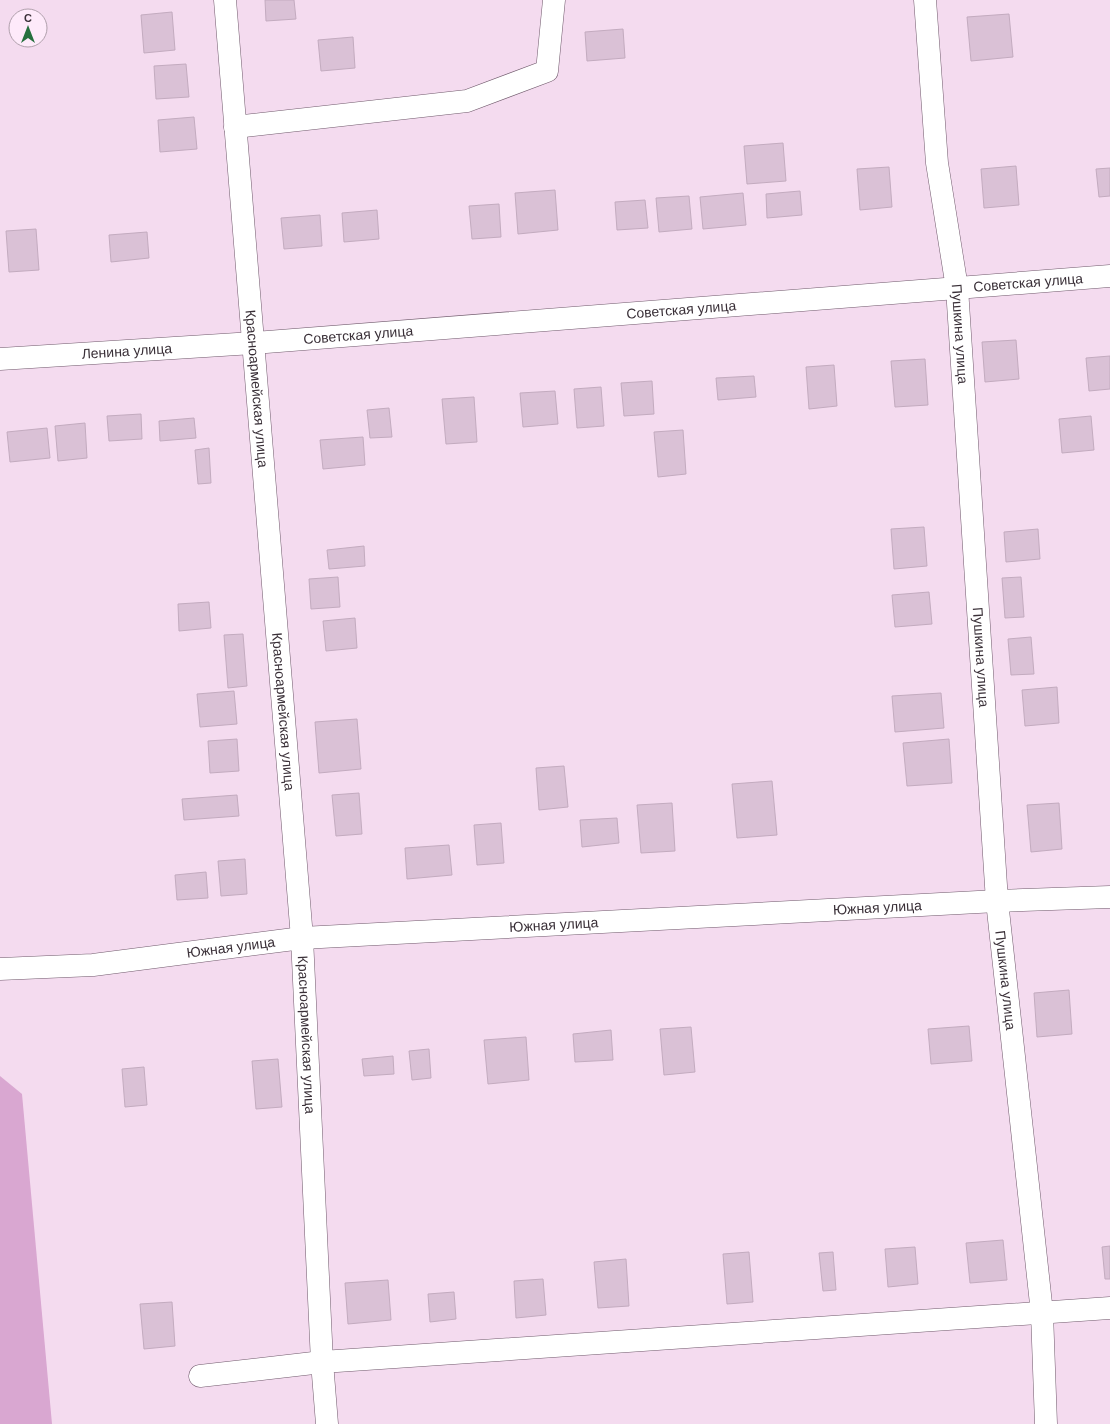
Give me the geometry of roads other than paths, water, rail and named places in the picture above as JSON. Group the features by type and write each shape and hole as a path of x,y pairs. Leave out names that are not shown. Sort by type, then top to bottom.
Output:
{"street":[{"name":"Красноармейская улица","path":"225,0 302,938 322,1362 327,1424"},
{"path":"235,128 467,101 547,71 554,0"},
{"name":"Пушкина улица","path":"925,0 937,163 957,288 996,901 1042,1313 1046,1424"},
{"name":"Советская улица","path":"253,343 1110,276"},
{"name":"Ленина улица","path":"0,359 253,343"},
{"name":"Южная улица","path":"0,969 93,965 302,938 996,901 1110,897"},
{"path":"200,1376 322,1362 1110,1308"}]}
